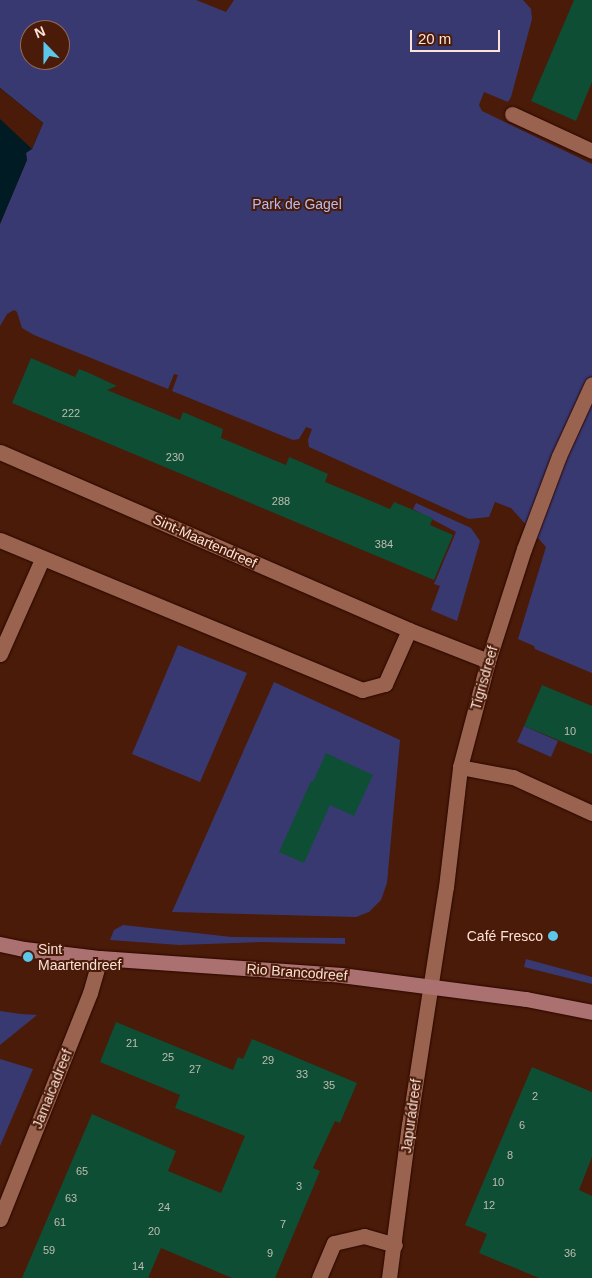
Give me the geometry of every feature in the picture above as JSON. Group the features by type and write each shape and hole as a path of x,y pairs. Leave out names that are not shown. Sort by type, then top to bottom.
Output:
{"street":[{"path":"512,114 592,151"},
{"name":"Tigrisdreef","path":"431,987 446,887 460,766 488,661 524,549 558,456 592,384"},
{"name":"Sint-Maartendreef","path":"0,452 409,630 488,661"},
{"path":"0,540 362,690 385,684 409,630"},
{"path":"0,654 42,559"},
{"path":"460,766 513,778 592,813"},
{"name":"Rio Brancodreef","path":"0,944 24,949 100,958 341,974 526,999 592,1012"},
{"name":"Jamaicadreef","path":"0,1219 90,993 100,958"},
{"name":"Japurádreef","path":"389,1278 395,1245 409,1125 431,987"},
{"path":"319,1278 334,1243 364,1236 395,1245"}],"green space":[{"name":"Park de Gagel","path":"0,0 196,0 226,12 234,0 523,0 531,9 532,19 511,97 508,102 484,92 479,105 482,111 592,164 592,673 535,649 534,646 518,639 546,547 511,508 495,502 489,517 469,519 309,447 308,440 312,429 306,427 299,439 293,440 172,391 178,375 174,374 168,389 34,335 22,328 17,312 14,310 7,314 0,326 0,224 27,160 26,153 43,123 0,88"},
{"path":"416,503 471,528 480,541 457,621 431,610 440,586 434,584 456,532 413,509"},
{"path":"178,645 247,673 200,782 132,754"},
{"path":"274,682 400,740 387,883 381,900 369,912 356,917 172,912"},
{"path":"524,726 558,741 551,757 517,742"},
{"path":"123,925 232,937 345,938 345,944 262,942 179,945 110,940 114,930"},
{"path":"526,959 592,977 592,984 524,967"},
{"path":"0,1011 21,1014 37,1015 0,1045"},
{"path":"0,1059 33,1069 0,1146"}],"water":[{"path":"0,88 43,123 32,149 26,153 27,160 0,224"}],"pier":[{"path":"0,88 43,123 32,149 0,119"}],"building":[{"path":"574,0 592,0 592,82 576,121 531,101"},
{"path":"31,358 75,377 79,369 89,373 117,386 107,390 180,420 183,412 223,429 221,438 286,465 289,457 301,462 328,474 325,482 390,509 394,502 433,518 430,525 453,535 434,580 12,403"},
{"path":"542,685 592,706 592,754 524,726"},
{"path":"326,753 373,775 354,816 330,805 304,863 279,852 311,781 313,782"},
{"path":"116,1022 233,1070 238,1057 243,1059 252,1039 357,1083 340,1123 335,1121 313,1168 320,1171 275,1278 232,1278 161,1248 148,1278 22,1278 92,1114 176,1151 168,1171 221,1193 245,1136 175,1108 180,1095 100,1062"},
{"path":"532,1067 592,1092 592,1157 579,1190 592,1196 592,1278 539,1278 479,1253 487,1234 465,1225"}],"place":[{"name":"Café Fresco","path":"553,936"},
{"name":"Sint Maartendreef","path":"28,957"}]}
